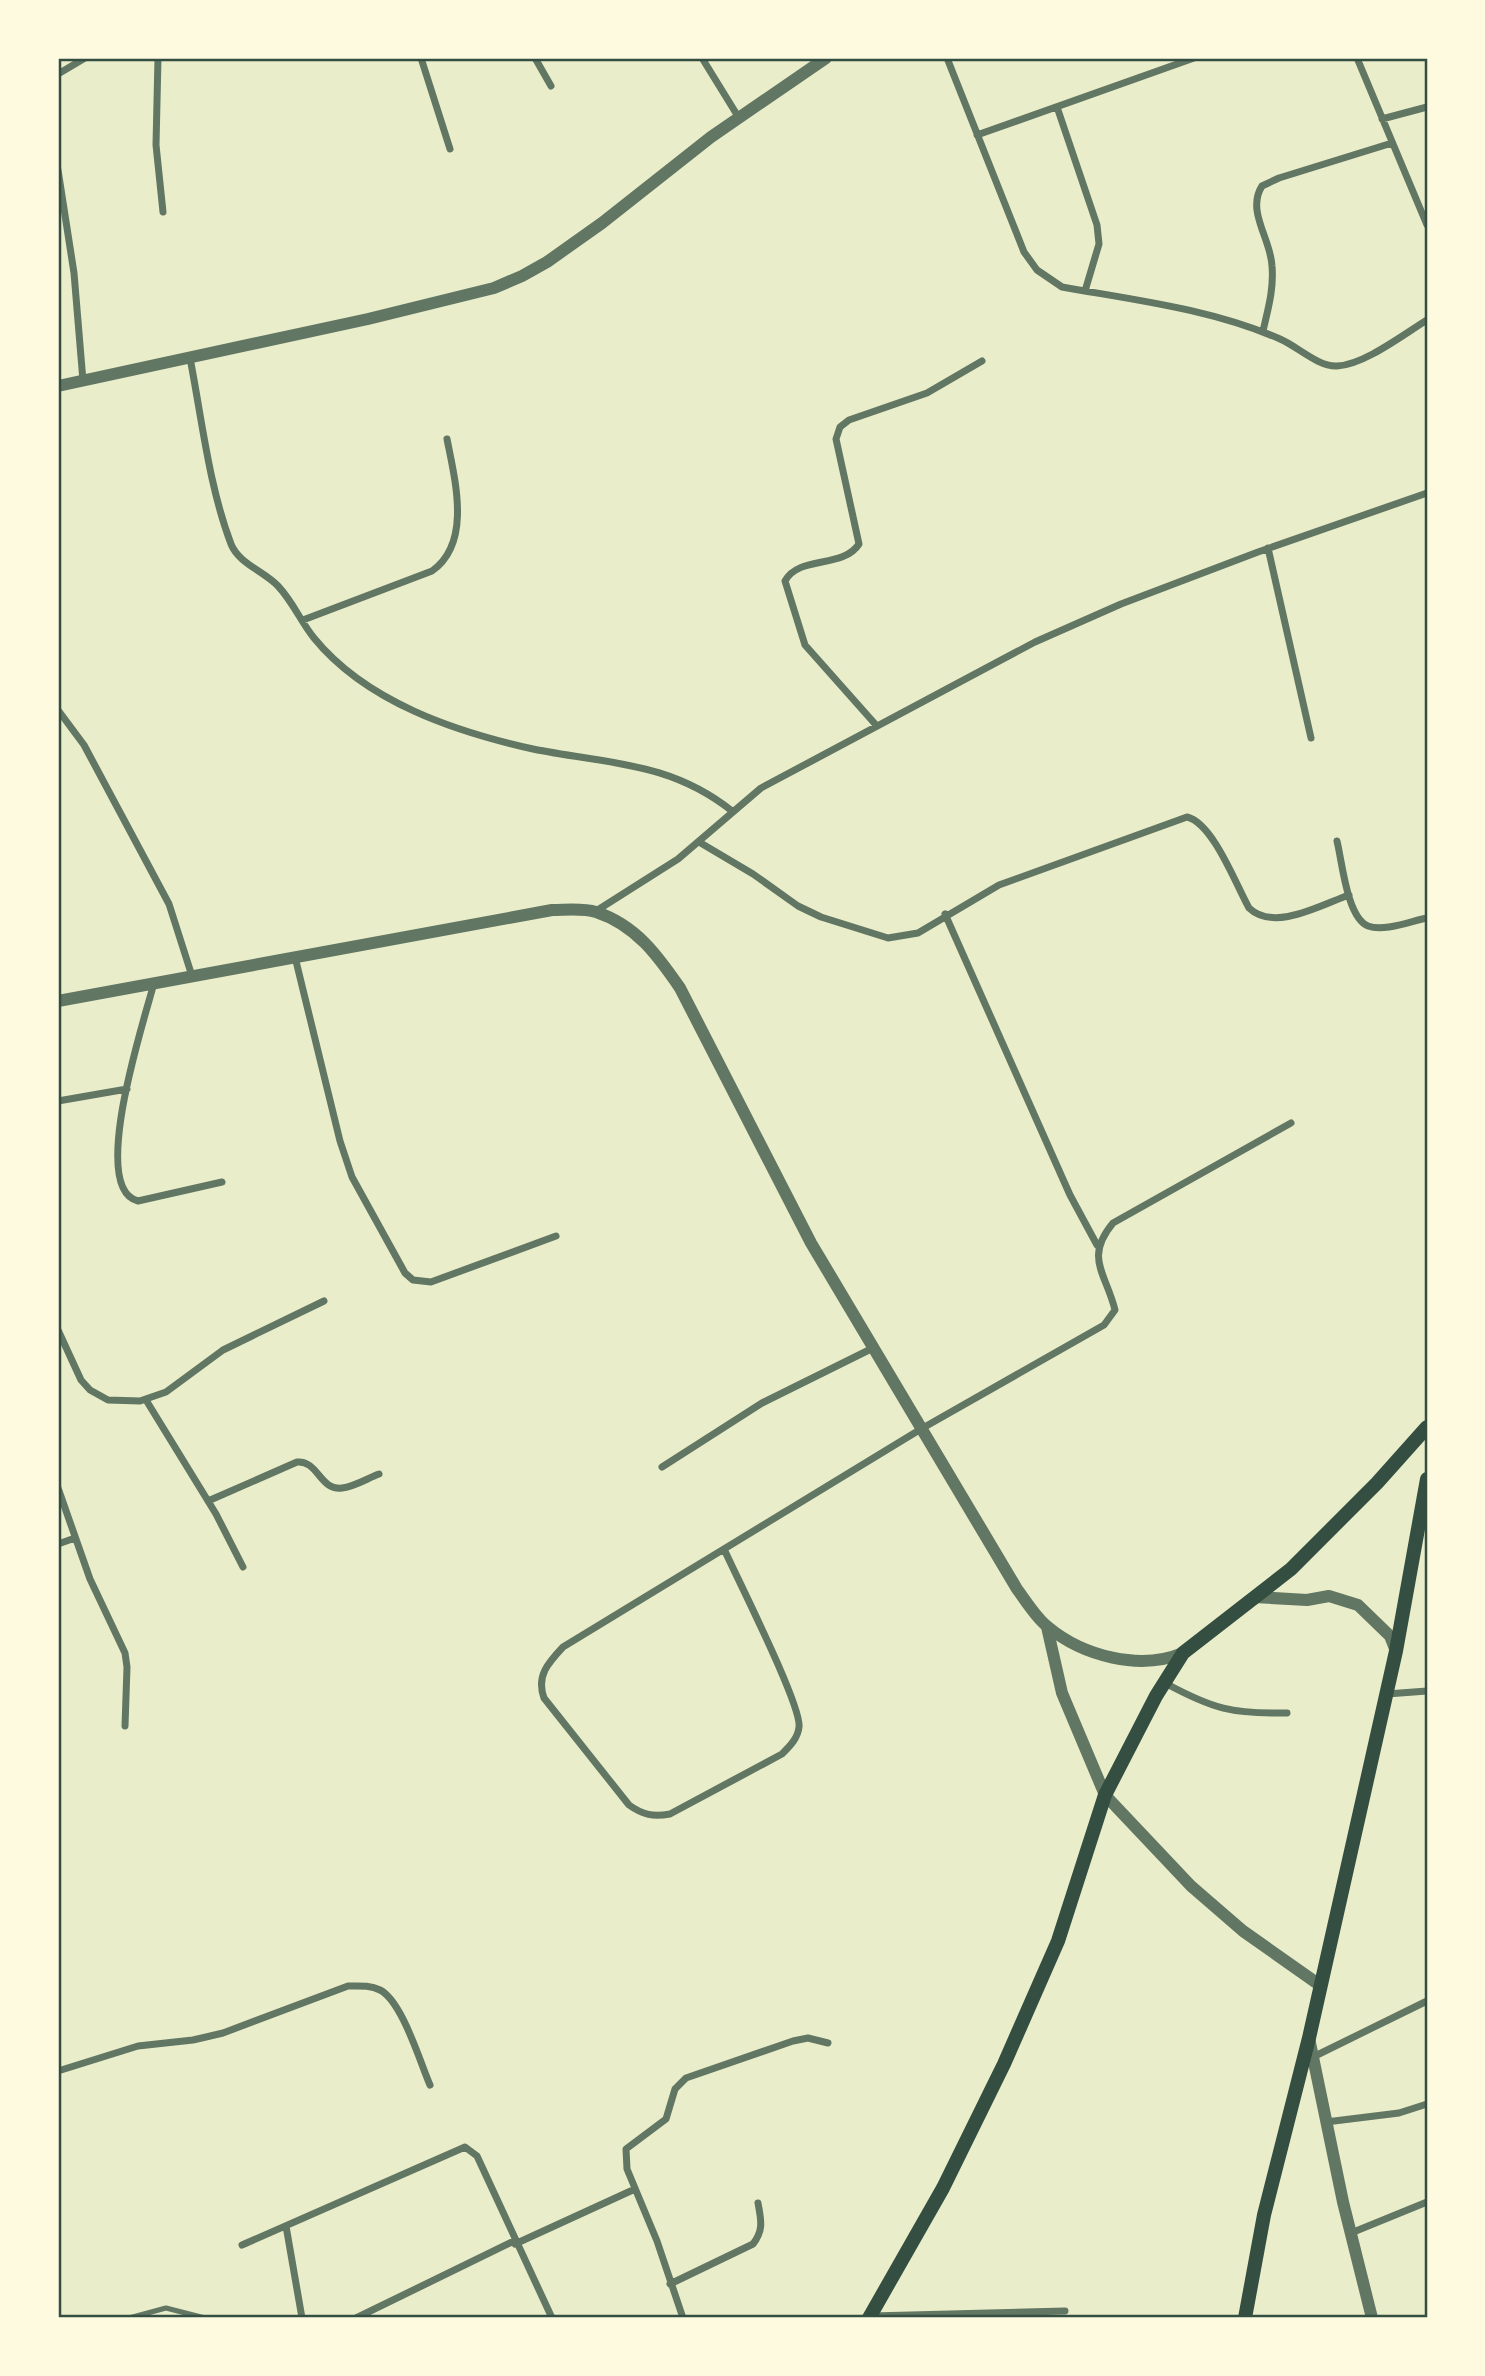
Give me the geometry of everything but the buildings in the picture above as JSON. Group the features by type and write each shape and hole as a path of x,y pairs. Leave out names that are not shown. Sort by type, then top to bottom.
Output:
{"main road":[{"path":"870,2317 943,2188 1004,2064 1058,1941 1105,1795 1164,1682 1183,1653 1291,1569 1427,1427"},
{"path":"1245,2318 1264,2215 1309,2038 1387,1694 1427,1479"}],"street":[{"path":"58,74 85,58"},
{"path":"158,58 156,145 163,212"},
{"path":"421,58 450,149"},
{"path":"535,58 551,86"},
{"path":"702,58 739,118"},
{"path":"58,386 494,288 522,276 594,229 739,118 826,58"},
{"path":"947,58 1024,252 1049,281 1062,287 1171,306 1231,320 1263,331 1336,367 1363,358 1427,320"},
{"path":"977,135 1194,58"},
{"path":"1357,58 1427,225"},
{"path":"1057,107 1097,225 1099,244 1085,291"},
{"path":"1382,119 1427,107"},
{"path":"1263,331 1272,294 1272,264 1255,205 1262,186 1279,178 1392,143"},
{"path":"58,170 83,381"},
{"path":"190,358 218,500 232,547 241,559 278,585 315,639 341,664 364,682 404,706 446,724 532,748 659,771 709,793 732,811"},
{"path":"876,725 805,645 785,582 795,570 849,555 859,544 836,439 840,427 849,420 927,393 982,360"},
{"path":"303,620 432,571 444,563 453,545 457,504 447,439"},
{"path":"595,912 699,842 732,811 788,771 1035,642 1121,604 1268,548 1427,493"},
{"path":"1268,548 1311,738"},
{"path":"58,710 84,746 169,904 192,976"},
{"path":"699,842 753,874 798,906 852,928 888,938 918,933 945,914 999,885 1186,817 1194,819 1207,830 1249,908 1256,915 1265,918 1284,917 1349,895"},
{"path":"1337,841 1356,918 1368,926 1380,927 1427,918"},
{"path":"58,1001 552,909 595,912 632,929 658,956 680,988 811,1243 1017,1589 1047,1627 1089,1652 1127,1660 1166,1660 1183,1653"},
{"path":"945,914 1070,1195 1097,1245"},
{"path":"295,957 340,1142 352,1177 405,1273 413,1280 431,1282 556,1236"},
{"path":"155,983 127,1090 116,1153 119,1185 124,1194 138,1201 222,1182"},
{"path":"58,1101 127,1090"},
{"path":"724,1549 793,1701 799,1726 795,1740 782,1754 670,1814 656,1817 641,1813 629,1805 544,1698 540,1686 543,1670 563,1647 921,1429 1104,1325 1112,1318 1115,1310 1096,1257 1097,1245 1113,1223 1128,1211 1291,1123"},
{"path":"58,1331 81,1380 99,1397 108,1400 146,1400 181,1383 223,1350 324,1301"},
{"path":"662,1467 762,1403 873,1348"},
{"path":"146,1400 208,1501 243,1567"},
{"path":"208,1501 297,1462 305,1461 332,1487 341,1489 379,1474"},
{"path":"58,1488 90,1579 125,1653 125,1726"},
{"path":"58,1544 75,1538"},
{"path":"1255,1597 1307,1600 1329,1596 1358,1605 1390,1636 1396,1651"},
{"path":"1047,1627 1062,1693 1105,1795 1191,1886 1242,1931 1321,1986"},
{"path":"1164,1682 1199,1701 1229,1712 1287,1713"},
{"path":"1387,1694 1427,1691"},
{"path":"58,2071 138,2046 223,2034 348,1986 365,1985 379,1989 397,2008 430,2085"},
{"path":"1313,2057 1427,2001"},
{"path":"683,2318 657,2241 626,2169 626,2149 666,2119 675,2089 681,2081 793,2041 808,2038 828,2043"},
{"path":"1309,2038 1371,2318"},
{"path":"1326,2122 1399,2113 1427,2104"},
{"path":"242,2245 465,2147 477,2156 514,2242 552,2318"},
{"path":"356,2318 514,2242 635,2189"},
{"path":"1351,2233 1427,2202"},
{"path":"670,2284 753,2244 760,2234 762,2224 758,2203"},
{"path":"286,2226 302,2318"},
{"path":"870,2317 1065,2311"}],"lane":[{"path":"129,2318 166,2308 205,2318"}]}
